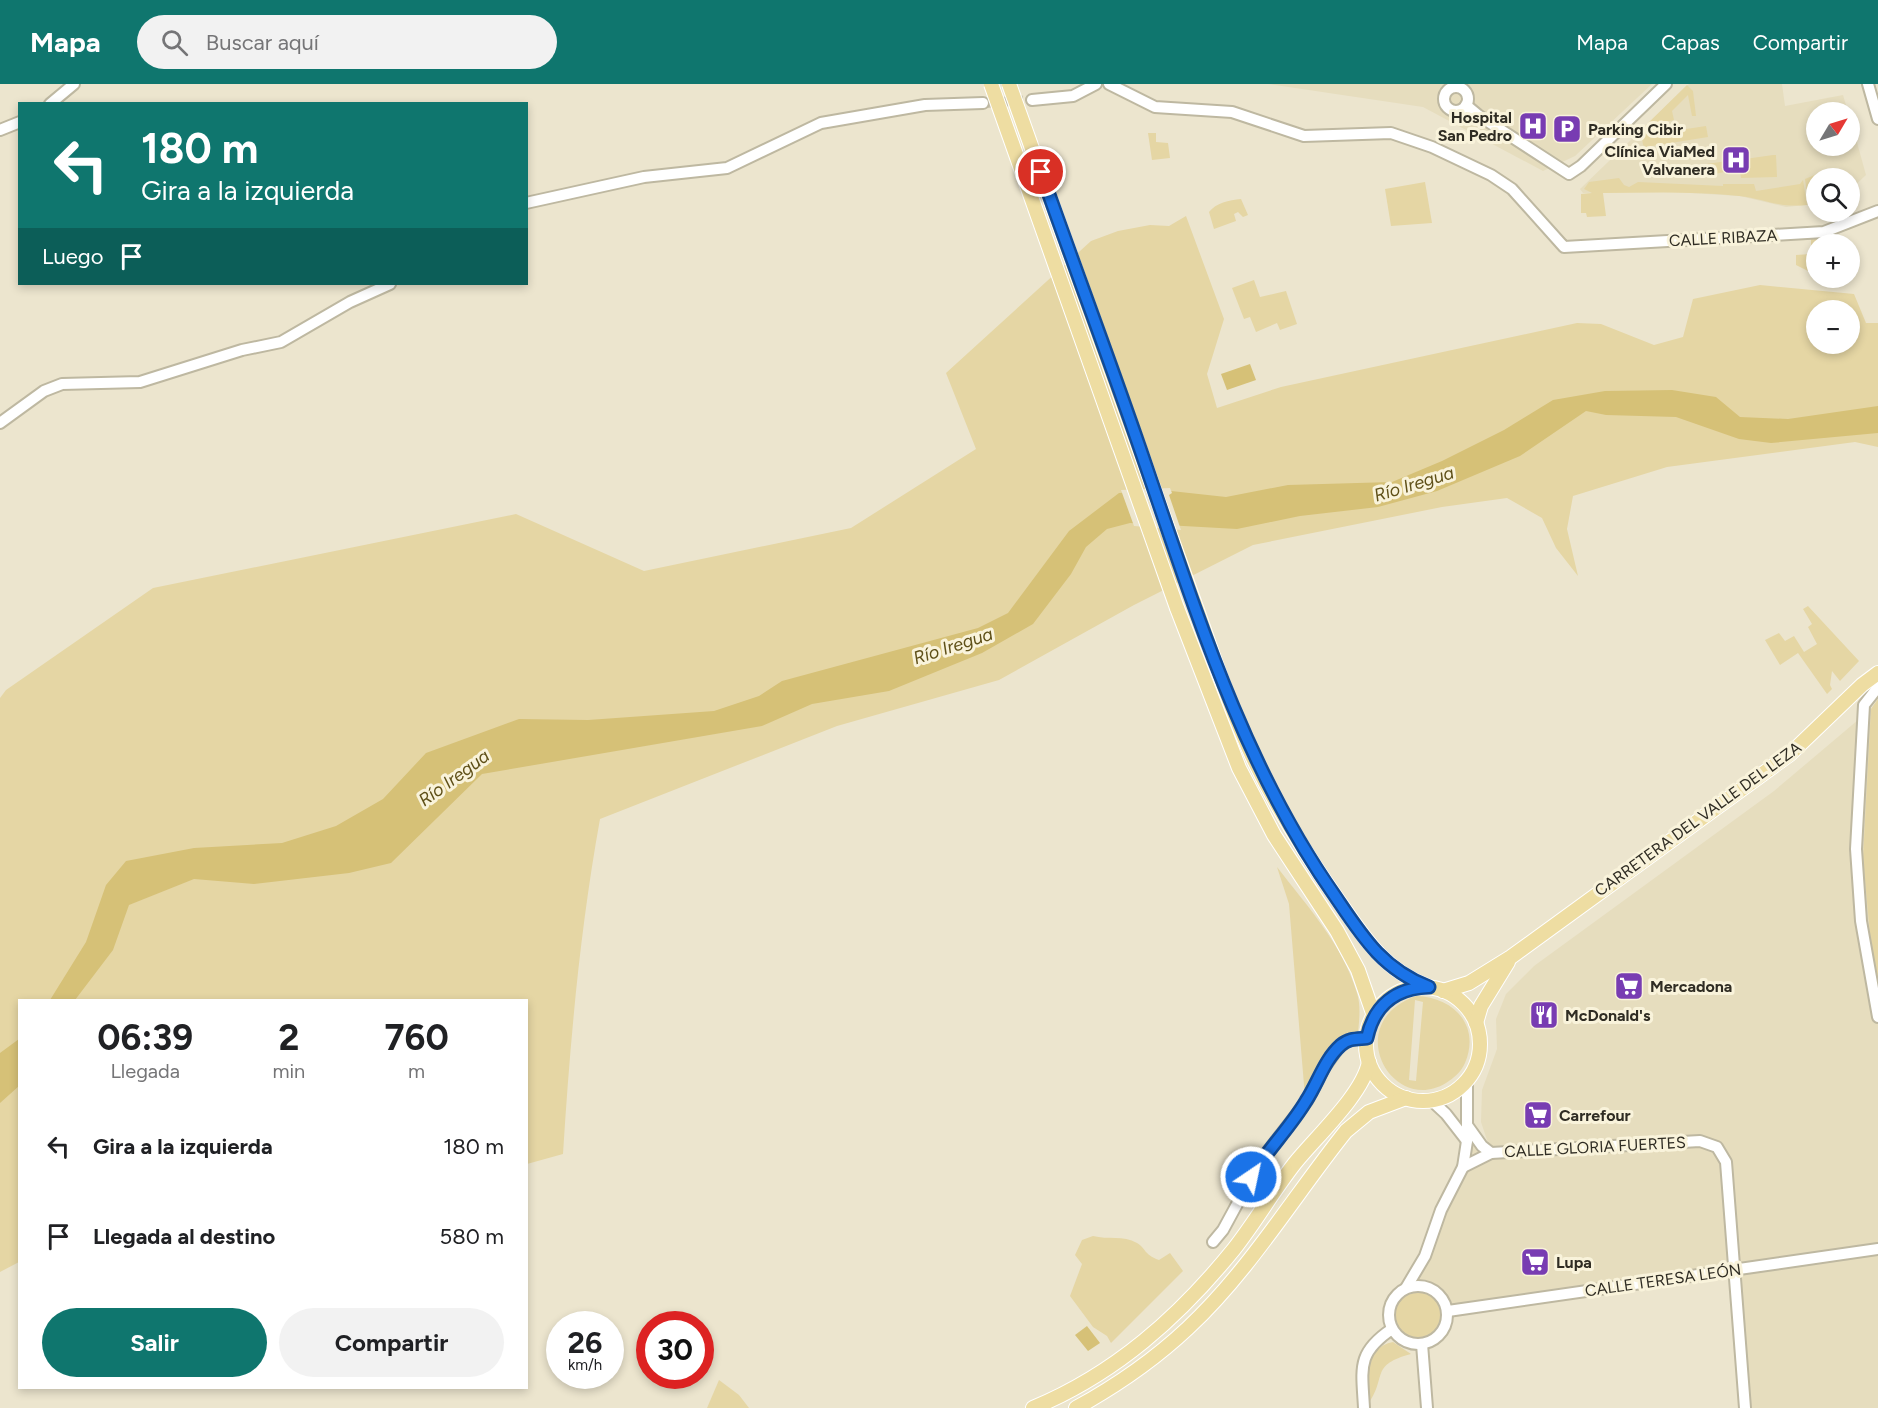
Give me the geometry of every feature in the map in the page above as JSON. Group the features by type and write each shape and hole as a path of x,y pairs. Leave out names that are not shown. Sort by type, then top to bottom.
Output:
{"main road":[{"path":"991,84 1177,608 1239,768 1274,836 1358,970 1374,1016"},
{"path":"1010,84 1240,725 1287,822 1364,938 1386,963 1406,978 1443,991 1466,1007 1476,1023 1479,1051 1473,1071 1467,1080 1450,1094 1431,1100 1406,1098 1369,1112 1346,1131 1238,1273 1188,1328 1130,1375 1076,1408"},
{"name":"CARRETERA DEL VALLE DEL LEZA","path":"1443,991 1470,983 1511,957 1790,754 1862,686 1878,674"},
{"name":"CARRETERA DEL VALLE DEL LEZA","path":"1476,1023 1481,1006 1511,957"},
{"path":"1033,1408 1106,1369 1151,1337 1184,1308 1235,1247 1293,1165 1362,1083 1369,1062 1367,1038 1374,1016 1381,1005 1403,991 1429,987"},
{"path":"1369,1062 1379,1080 1406,1098"}],"street":[{"path":"53,102 74,84"},
{"path":"1033,99 1073,96 1096,84"},
{"name":"CALLE RIBAZA","path":"1109,84 1155,106 1232,112 1304,136 1391,133 1432,147 1491,175 1512,189 1564,248 1824,232 1878,211"},
{"path":"1466,105 1565,174 1575,172 1666,84"},
{"path":"1868,84 1878,119"},
{"path":"1462,86 1466,93 1466,105 1458,111 1450,109 1445,104 1448,91 1462,86"},
{"path":"528,203 644,177 727,168 821,123 925,105 983,103"},
{"path":"0,130 18,123"},
{"path":"0,423 44,391 62,384 140,382 242,350 281,342 350,302 388,285"},
{"path":"1878,687 1864,705 1856,849 1861,921 1878,1017"},
{"path":"1213,1242 1223,1230 1261,1160 1307,1101 1324,1068 1339,1047 1348,1040 1367,1038"},
{"path":"1406,1288 1415,1286 1429,1288 1440,1295 1448,1311 1444,1329 1431,1342 1422,1344 1408,1342 1392,1329 1390,1308 1418,1270 1435,1234 1441,1210 1463,1167 1467,1141 1467,1080"},
{"path":"1431,1100 1446,1114 1467,1141"},
{"path":"1463,1167 1491,1153 1482,1146 1467,1125"},
{"name":"CALLE GLORIA FUERTES","path":"1491,1153 1700,1141 1717,1147 1725,1162 1736,1270 1745,1408"},
{"name":"CALLE TERESA LEÓN","path":"1448,1311 1878,1249"},
{"path":"1418,1270 1429,1288"},
{"path":"1364,1408 1362,1367 1365,1353 1392,1329"},
{"path":"1422,1344 1427,1408"}],"shaded area":[{"name":"Hospital San Pedro","path":"1268,84 1652,84 1575,156 1543,171 1423,107"},
{"name":"Clínica ViaMed Valvanera","path":"1689,84 1782,84 1785,106 1806,102 1806,156 1860,156 1860,153 1866,175 1860,181 1860,168 1806,168 1806,205 1786,207 1740,196 1656,191 1583,193 1580,189"},
{"path":"1687,85 1693,91 1696,116 1692,116 1688,95 1672,111 1674,120 1660,123 1647,135 1706,126 1708,137 1646,147 1643,145 1641,130"},
{"name":"Clínica ViaMed Valvanera","path":"1843,95 1845,102 1806,102"},
{"path":"1148,133 1156,133 1156,142 1168,143 1170,158 1152,160"},
{"path":"1776,155 1777,177 1741,178 1738,160"},
{"path":"1734,160 1735,170 1714,174 1714,177 1648,175 1651,172"},
{"path":"1619,178 1624,185 1629,187 1638,182 1723,186 1723,184 1754,184 1756,191 1800,184 1803,180 1806,205 1779,204 1748,197 1705,193 1603,193 1606,216 1587,217 1586,213 1581,213 1581,194 1592,193 1584,189 1589,182"},
{"path":"1425,182 1432,223 1391,226 1385,189"},
{"path":"1241,199 1248,215 1243,217 1238,212 1234,214 1236,221 1214,229 1209,212 1223,202"},
{"path":"1186,216 1224,319 1207,374 1217,408 1281,387 1577,323 1601,324 1654,345 1683,337 1693,299 1760,285 1854,294 1856,300 1806,300 1806,354 1860,354 1860,308 1866,323 1878,323 1878,447 1855,442 1667,467 1573,496 1567,529 1578,576 1556,548 1542,518 1507,498 1442,507 1253,545 1134,605 999,680 837,726 600,819 577,986 563,1154 528,1164 528,999 18,999 18,1263 0,1272 0,698 6,690 153,588 516,514 644,571 851,528 976,449 946,373 1091,241 1118,231 1150,225 1169,226"},
{"path":"1806,254 1806,270 1796,265 1796,255"},
{"path":"1254,280 1260,297 1286,291 1297,324 1280,330 1277,323 1256,332 1250,317 1244,319 1232,288"},
{"path":"1808,606 1859,661 1840,681 1832,671 1830,685 1832,689 1827,694 1798,653 1780,665 1765,640 1779,633 1785,641 1794,636 1804,652 1817,644 1808,627 1812,624 1803,609"},
{"path":"1878,699 1878,986 1876,980 1878,996 1878,1408 1745,1408 1736,1270 1448,1311 1440,1295 1433,1289 1415,1285 1412,1279 1449,1192 1467,1141 1491,1152 1481,1122 1482,1090 1497,1049 1496,1019 1506,994 1534,966 1774,791 1871,709"},
{"path":"1878,699 1878,986 1874,976 1863,859 1871,709"},
{"path":"1277,867 1333,942 1351,975 1359,1005 1357,1044 1338,1050 1305,1097 1289,904"},
{"path":"1416,996 1442,1002 1460,1016 1466,1025 1469,1049 1465,1063 1457,1074 1446,1083 1426,1090 1408,1087 1393,1077 1382,1062 1378,1044 1381,1026 1393,1009","holes":["1415,1000 1423,1002 1416,1081 1409,1080"]},
{"path":"1093,1236 1132,1241 1140,1245 1150,1256 1159,1260 1170,1253 1183,1271 1111,1343 1107,1336 1093,1327 1070,1296 1082,1264 1075,1255 1082,1240"},
{"path":"1414,1290 1424,1290 1436,1297 1443,1309 1443,1319 1436,1331 1424,1338 1414,1338 1399,1327 1395,1319 1395,1309 1406,1294"},
{"path":"1393,1342 1411,1354 1398,1358 1384,1367 1369,1403 1368,1375 1372,1358 1384,1345"},
{"path":"719,1380 739,1395 749,1408 707,1408"}],"water":[{"path":"1250,364 1256,380 1227,390 1221,374"},
{"name":"Río Iregua","path":"1672,390 1716,397 1740,417 1788,419 1878,406 1878,433 1771,443 1739,439 1676,417 1606,415 1586,411 1520,456 1437,491 1378,507 1300,516 1237,529 1130,523 1107,529 1086,547 1071,574 1033,624 982,653 889,691 812,704 762,726 482,774 391,863 349,873 254,884 194,879 129,905 113,950 76,999 51,999 86,942 106,885 126,861 194,848 282,843 336,826 383,799 426,753 519,719 588,720 714,711 759,696 782,681 978,628 1008,613 1069,531 1119,493 1171,491 1226,497 1288,485 1392,482 1442,461 1504,430 1553,400 1605,391"},
{"path":"18,1040 18,1087 0,1103 0,1053"},
{"path":"1087,1326 1100,1343 1088,1351 1075,1335"}],"pier":[{"path":"1170,488 1172,493 1169,495 1181,530 1134,526 1121,490"}],"tunnel":[{"path":"983,103 1032,100"}],"place":[{"name":"Hospital San Pedro","path":"1533,126"},
{"name":"Parking Cibir","path":"1567,129"},
{"name":"Clínica ViaMed Valvanera","path":"1736,160"},
{"name":"Mercadona","path":"1629,986"},
{"name":"McDonald's","path":"1544,1015"},
{"name":"Carrefour","path":"1538,1115"},
{"name":"Lupa","path":"1535,1262"}],"route":[{"path":"1041,172 1194,602 1254,759 1287,822 1364,938 1386,963 1406,978 1429,987 1403,991 1391,997 1381,1005 1374,1016 1367,1038 1348,1040 1339,1047 1324,1068 1307,1101 1261,1160 1251,1177"}]}
